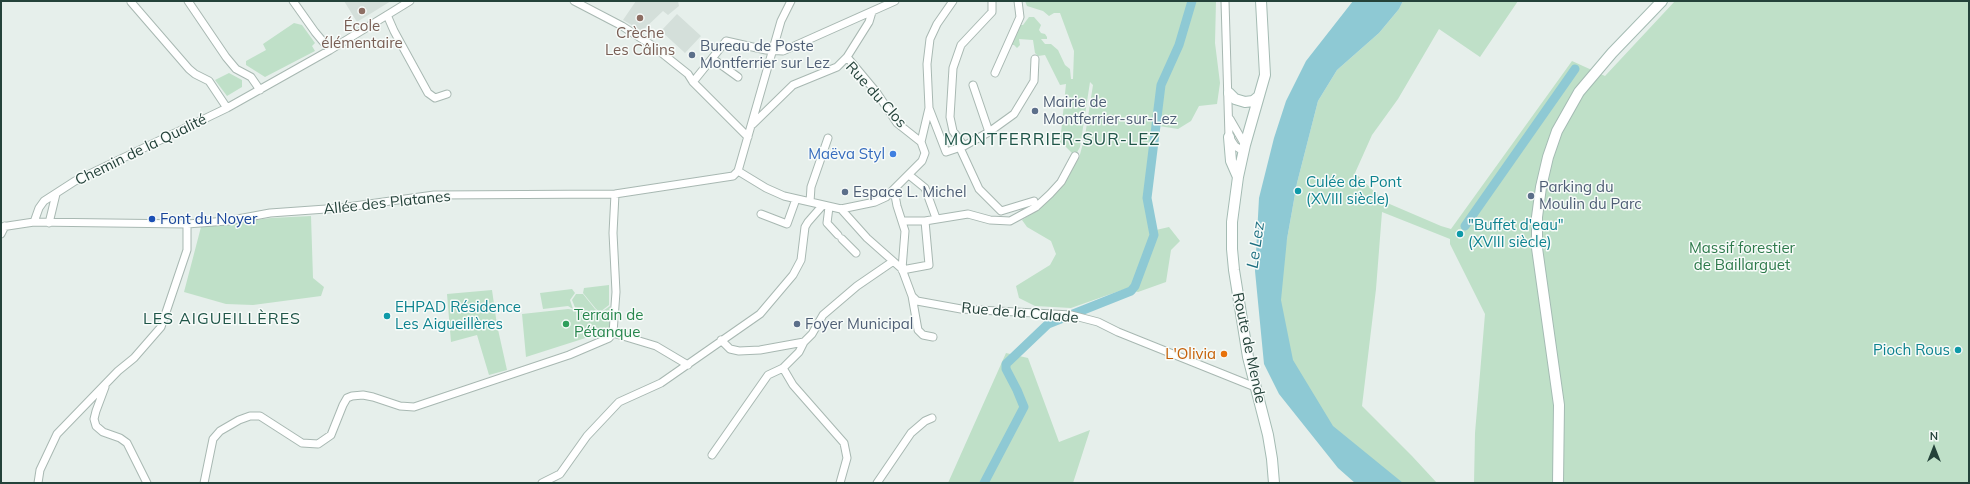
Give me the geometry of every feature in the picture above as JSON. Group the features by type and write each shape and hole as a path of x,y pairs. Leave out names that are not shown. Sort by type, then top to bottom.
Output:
{"street":[{"path":"188,1 236,69 251,77 260,90"},
{"path":"293,1 330,50"},
{"name":"Chemin de la Qualité","path":"34,222 42,204 75,181 134,151 227,108 330,50 410,1"},
{"path":"574,1 641,37 688,74 693,82 748,137"},
{"path":"791,1 781,21 748,137 741,173 772,191 796,199 842,209 880,200 894,190 925,156 921,142 929,108 927,64 930,40 939,20 953,1"},
{"path":"693,82 726,41 773,51 788,49 895,1"},
{"path":"992,1 992,12 961,45 953,68 950,117 953,131 962,147 979,189 1001,211 1034,201 1036,207"},
{"path":"995,72 1020,17 1018,1"},
{"path":"1225,1 1230,119 1229,137 1231,161 1238,177"},
{"name":"Route de Mende","path":"1261,1 1266,69 1244,148 1238,177 1232,222 1234,270 1255,387 1270,446 1274,483"},
{"path":"1558,483 1559,405 1537,248 1537,217 1541,187 1548,157 1558,131 1579,92 1612,53 1662,1"},
{"path":"131,2 194,74 209,81 224,100 227,108"},
{"path":"847,58 869,22 872,12"},
{"path":"388,15 394,31 428,93 435,98 447,94"},
{"name":"Rue du Clos","path":"752,124 793,85 802,80 837,67 847,58 877,93 897,123 921,142"},
{"path":"713,59 738,77"},
{"path":"929,108 945,150 948,153 962,147 989,132 1014,114 1028,93 1035,77 1035,59"},
{"path":"973,85 989,132"},
{"path":"1229,93 1235,98 1245,102 1253,101 1259,96"},
{"path":"1230,119 1244,148"},
{"path":"1229,137 1235,146 1244,148"},
{"path":"810,202 811,187 828,138"},
{"path":"902,221 925,221 968,214 990,220 1010,221 1036,207 1061,182 1075,156"},
{"name":"Allée des Platanes","path":"3,226 34,222 187,224 227,221 270,213 346,207 434,195 615,194 733,176 741,173"},
{"path":"909,175 925,188 936,218"},
{"path":"894,190 905,231 902,270 912,296 918,330 923,336 933,337"},
{"path":"49,222 56,194"},
{"path":"204,483 213,439 228,425 250,416 260,416 302,443 318,444 331,435 343,405 347,398 352,396 363,395 400,406 414,407 569,355 609,338 613,333 616,282 613,233 615,194"},
{"path":"761,214 787,224 796,199"},
{"path":"826,206 827,223 856,253"},
{"path":"542,483 560,474 587,436 619,402 660,383 760,314 793,275 801,260 805,227 808,222 826,206"},
{"path":"842,209 867,238 902,270 929,265 925,221"},
{"path":"38,483 42,465 57,434 118,371 134,358 161,327 187,250 187,224"},
{"path":"1,234 3,226"},
{"path":"712,455 768,375 784,368 799,352 804,342 812,334 823,315 856,286 892,262"},
{"name":"Rue de la Calade","path":"912,296 917,301 961,309 1071,315 1098,322 1131,338 1255,387"},
{"path":"613,333 656,346 688,365"},
{"path":"721,340 730,349 739,352 760,350 804,342"},
{"path":"784,368 793,385 844,443 847,458 840,483"},
{"path":"106,385 94,419 96,426 104,432 120,438 127,443 147,483"},
{"path":"877,483 911,433 925,421 932,418"}],"shaded area":[{"name":"École élémentaire","path":"344,1 391,1 357,22"},
{"name":"Crèche Les Câlins","path":"636,1 678,1 679,6 668,15 663,11 642,31 623,20"},
{"path":"677,14 701,36 685,53 661,31"}],"green space":[{"path":"1025,1 1216,1 1215,43 1220,83 1217,104 1199,106 1191,121 1178,129 1159,126 1150,199 1156,230 1169,227 1180,241 1171,250 1166,282 1138,292 1125,289 1071,308 1035,306 1019,298 1016,286 1050,265 1056,254 1051,241 1027,227 1022,220 1039,209 1059,189 1079,158 1085,136 1093,85 1090,82 1080,147 1075,156 1060,143 1066,84 1060,85 1045,55 1038,56 1035,53 1033,40 1019,39 1020,45 1017,48 1014,45 1009,45 1020,25 1023,25 1029,17 1034,17 1041,25 1039,30 1047,37 1047,39 1041,39 1045,44 1051,44 1058,50 1065,65 1070,69 1071,79 1073,79 1074,51 1060,13 1054,13 1049,16 1043,11 1027,6"},
{"name":"Massif forestier de Baillarguet","path":"1403,1 1518,1 1480,57 1439,29 1398,99 1372,135 1355,173 1385,202 1451,229 1572,61 1605,76 1675,1 1969,1 1969,483 1474,483 1475,433 1485,314 1450,244 1450,239 1382,212 1376,289 1362,406 1437,483 1388,483 1325,429 1281,352 1279,268 1287,239 1297,183 1318,101 1337,70 1379,33 1399,9"},
{"path":"294,23 302,25 315,43 312,46 315,51 265,77 246,65 246,61 266,50 263,44"},
{"path":"229,73 242,80 242,87 227,96 215,80"},
{"path":"311,216 313,278 324,287 321,296 253,305 226,304 184,292 201,227 271,218"},
{"path":"609,285 609,305 600,312 583,293 584,288"},
{"path":"572,289 575,293 570,300 573,309 568,306 543,309 540,293"},
{"path":"492,290 497,325 507,370 489,375 477,335 451,342 447,294"},
{"name":"Terrain de Pétanque","path":"576,294 583,294 600,313 610,306 610,334 601,338 598,334 526,357 522,314 568,309 576,310 572,300"},
{"path":"1006,353 1028,358 1059,442 1090,430 1073,483 948,483"}],"water":[{"path":"1353,1 1403,1 1399,9 1379,33 1337,70 1318,101 1297,183 1287,239 1281,300 1293,360 1333,426 1403,483 1355,483 1338,468 1279,394 1264,364 1255,271 1259,198 1274,138 1286,101 1306,61"}],"waterway":[{"path":"984,483 1024,407 1006,369 1006,364 1048,324 1131,291 1135,286 1154,235 1147,198 1161,85 1179,45 1192,1"},
{"path":"1465,226 1575,69"}],"place":[{"name":"École élémentaire","path":"362,11"},
{"name":"Crèche Les Câlins","path":"640,18"},
{"name":"Bureau de Poste Montferrier sur Lez","path":"692,55"},
{"name":"Mairie de Montferrier-sur-Lez","path":"1035,111"},
{"name":"Maëva Styl","path":"893,154"},
{"name":"Culée de Pont (XVIII siècle)","path":"1298,191"},
{"name":"Espace L. Michel","path":"845,192"},
{"name":"Parking du Moulin du Parc","path":"1531,196"},
{"name":"Font du Noyer","path":"152,219"},
{"name":"\"Buffet d'eau\" (XVIII siècle)","path":"1460,234"},
{"name":"EHPAD Résidence Les Aigueillères","path":"387,316"},
{"name":"Terrain de Pétanque","path":"566,324"},
{"name":"Foyer Municipal","path":"797,324"},
{"name":"Pioch Rous","path":"1958,350"},
{"name":"L'Olivia","path":"1224,354"}],"district":[{"name":"MONTFERRIER-SUR-LEZ","path":"1052,140"},
{"name":"LES AIGUEILLÈRES","path":"222,319"}],"water label":[{"name":"Le Lez","path":"1256,245"}]}
